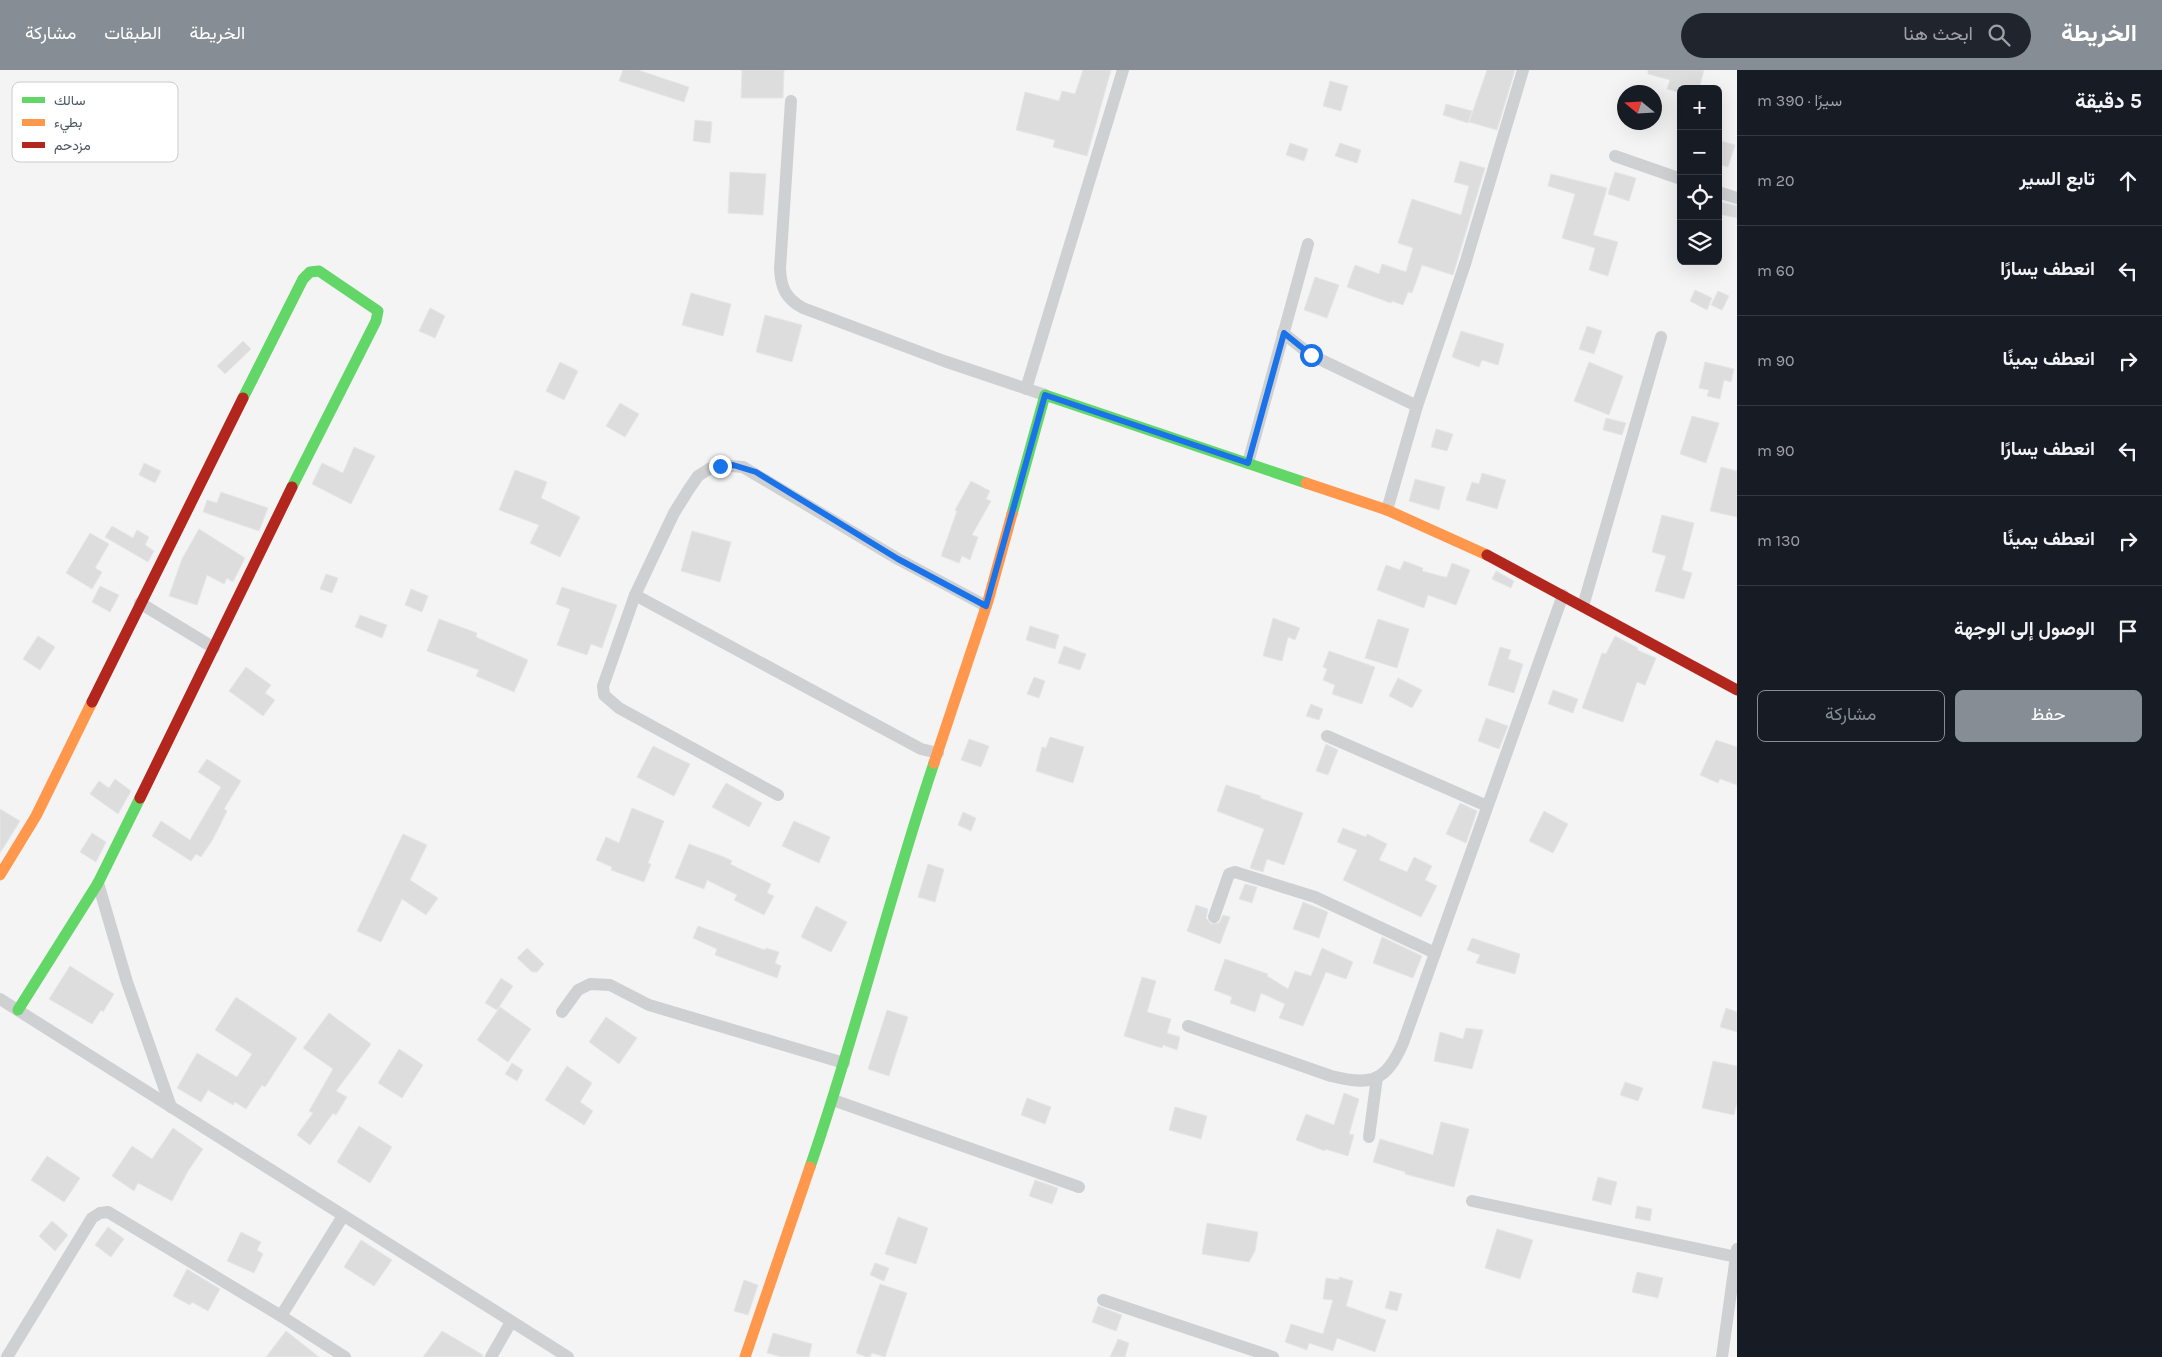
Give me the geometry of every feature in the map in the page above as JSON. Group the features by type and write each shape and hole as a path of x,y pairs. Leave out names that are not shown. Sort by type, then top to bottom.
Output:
{"street":[{"path":"1026,388 1123,70"},
{"path":"1387,510 1417,406 1465,264 1523,70"},
{"path":"791,101 780,269 781,283 789,299 812,311 944,361 1387,510 1475,548 1737,690"},
{"path":"1615,156 1677,178"},
{"path":"1722,193 1737,198"},
{"path":"1248,463 1308,244"},
{"path":"0,875 36,816 140,603 303,279 313,270 319,271 374,306 378,311 376,321 334,401 98,883 18,1010"},
{"path":"1284,333 1311,355 1417,406"},
{"path":"1583,606 1661,337"},
{"path":"745,1357 833,1100 918,811 986,606 1045,395"},
{"path":"778,795 619,708 604,695 603,686 635,595 674,513 698,476 714,467 733,465 756,472 898,559 986,606"},
{"path":"635,595 922,749 938,754"},
{"path":"1188,1026 1331,1076 1353,1081 1368,1081 1387,1071 1397,1057 1563,595"},
{"path":"140,603 214,648"},
{"path":"1327,736 1487,806"},
{"path":"1214,917 1229,874 1235,872 1315,897 1435,953"},
{"path":"98,883 127,982 171,1107"},
{"path":"562,1012 578,990 590,984 610,985 649,1005 844,1063"},
{"path":"0,999 568,1357"},
{"path":"1368,1137 1377,1077"},
{"path":"833,1100 1079,1187"},
{"path":"1472,1201 1736,1253 1722,1357"},
{"path":"7,1357 85,1228 92,1218 100,1213 108,1212 281,1316 345,1357"},
{"path":"281,1316 343,1216"},
{"path":"1103,1300 1273,1357"},
{"path":"491,1357 511,1322"}],"building":[{"path":"623,70 638,70 689,87 684,102 619,81"},
{"path":"742,70 784,70 783,98 741,98"},
{"path":"1083,70 1111,70 1087,156 1053,147 1055,140 1016,130 1025,92 1059,101 1062,91 1075,94"},
{"path":"1487,70 1515,70 1497,130 1469,122"},
{"path":"1648,70 1704,70 1700,85 1677,85 1677,92 1667,89 1670,80 1648,74"},
{"path":"1330,81 1348,86 1341,111 1323,106"},
{"path":"1446,104 1472,111 1468,123 1443,115"},
{"path":"695,120 712,122 710,143 693,141"},
{"path":"1722,141 1735,145 1728,167 1722,165"},
{"path":"1290,143 1308,149 1304,161 1286,155"},
{"path":"1340,143 1361,150 1357,163 1335,156"},
{"path":"1460,161 1485,168 1453,275 1422,265 1412,293 1408,292 1403,305 1392,301 1391,303 1347,287 1355,265 1379,274 1382,264 1406,272 1413,248 1398,243 1412,199 1461,215 1469,186 1454,182"},
{"path":"730,172 766,174 763,215 728,213"},
{"path":"1615,172 1636,178 1629,201 1608,194"},
{"path":"1551,174 1607,188 1593,235 1618,242 1608,276 1589,270 1595,248 1562,238 1575,194 1548,186"},
{"path":"1722,202 1737,206 1737,218 1722,215"},
{"path":"1315,277 1339,285 1327,318 1304,310"},
{"path":"1695,290 1712,298 1707,310 1690,301"},
{"path":"1718,291 1729,296 1722,310 1711,305"},
{"path":"691,293 731,304 723,336 682,325"},
{"path":"430,308 445,316 435,338 419,331"},
{"path":"765,315 802,325 792,362 756,352"},
{"path":"1587,326 1602,331 1594,354 1579,349"},
{"path":"1461,331 1504,344 1498,365 1482,360 1479,367 1452,357"},
{"path":"243,341 251,349 225,374 217,366"},
{"path":"560,362 578,371 564,400 546,391"},
{"path":"1589,362 1623,376 1609,415 1574,401"},
{"path":"1705,362 1734,369 1731,382 1724,380 1720,399 1707,396 1709,390 1699,388"},
{"path":"620,403 639,414 625,437 606,426"},
{"path":"1692,416 1719,423 1706,463 1680,454"},
{"path":"1606,418 1626,423 1622,435 1603,430"},
{"path":"1436,429 1453,434 1447,451 1431,447"},
{"path":"354,447 375,456 351,504 312,484 322,463 343,473"},
{"path":"144,463 161,471 155,483 139,475"},
{"path":"1721,467 1737,471 1737,517 1710,511"},
{"path":"515,470 547,482 541,498 580,517 560,557 530,543 539,525 499,510"},
{"path":"1482,473 1506,480 1497,509 1466,500 1472,482 1479,484"},
{"path":"1415,479 1445,487 1439,510 1409,501"},
{"path":"971,481 990,491 986,499 991,501 972,535 978,537 970,560 962,556 959,563 941,556 957,511 955,510"},
{"path":"221,492 268,508 259,531 203,512 207,500 217,503"},
{"path":"1662,515 1694,523 1682,570 1692,573 1684,599 1655,591 1666,556 1652,552"},
{"path":"112,526 133,538 137,530 149,537 145,545 154,551 148,562 105,537"},
{"path":"199,529 245,558 233,582 227,578 224,584 207,575 197,605 169,596 182,559"},
{"path":"692,531 731,542 720,582 681,571"},
{"path":"90,533 109,544 95,568 102,572 92,589 66,573"},
{"path":"1404,561 1423,568 1422,571 1444,577 1447,577 1452,563 1470,570 1456,605 1428,595 1424,608 1377,590 1386,565 1400,570"},
{"path":"1496,571 1514,581 1511,588 1492,579"},
{"path":"326,574 338,578 332,593 320,589"},
{"path":"100,586 119,595 110,612 92,602"},
{"path":"562,587 617,605 602,648 591,644 587,655 557,645 570,609 556,604"},
{"path":"411,589 428,596 422,612 405,605"},
{"path":"360,615 387,625 382,638 355,627"},
{"path":"1273,618 1300,628 1295,640 1288,637 1282,661 1263,656"},
{"path":"439,619 477,633 476,637 528,660 514,692 476,676 479,670 427,651"},
{"path":"1378,619 1409,629 1397,668 1365,658"},
{"path":"1030,626 1059,635 1055,649 1026,640"},
{"path":"38,636 55,647 40,670 23,659"},
{"path":"1615,636 1638,648 1637,650 1656,658 1645,685 1637,682 1623,722 1582,708 1602,653 1606,654"},
{"path":"1064,646 1086,654 1080,670 1058,663"},
{"path":"1500,647 1511,650 1508,659 1523,664 1514,693 1488,685"},
{"path":"1329,651 1375,667 1362,704 1332,694 1335,685 1323,680 1327,669 1323,667"},
{"path":"246,667 271,685 265,693 275,700 263,716 229,691"},
{"path":"1034,677 1045,681 1039,698 1027,694"},
{"path":"1398,678 1422,690 1412,708 1389,696"},
{"path":"1553,690 1578,699 1573,713 1548,704"},
{"path":"1311,704 1323,709 1319,720 1306,716"},
{"path":"1486,718 1508,726 1499,749 1478,741"},
{"path":"1050,737 1084,747 1073,783 1036,771 1042,747 1046,748"},
{"path":"969,739 989,746 981,767 961,760"},
{"path":"1716,740 1737,747 1737,785 1720,779 1718,783 1700,775"},
{"path":"1326,744 1338,750 1328,775 1316,771"},
{"path":"653,746 690,764 674,796 637,777"},
{"path":"207,759 241,781 224,809 227,811 213,839 201,857 196,854 191,861 152,836 161,821 190,840 221,787 198,772"},
{"path":"115,779 131,791 118,814 90,794 99,781 109,788"},
{"path":"726,783 762,803 749,827 712,807"},
{"path":"1226,785 1261,796 1260,798 1303,813 1284,865 1267,859 1263,872 1250,868 1264,829 1217,811"},
{"path":"1460,803 1477,811 1466,843 1446,834"},
{"path":"632,808 664,821 648,863 651,864 644,882 611,870 612,867 596,860 606,837 619,843"},
{"path":"0,809 20,821 0,853"},
{"path":"1544,811 1568,824 1553,853 1529,841"},
{"path":"963,812 976,818 971,831 958,825"},
{"path":"794,821 830,837 819,863 782,846"},
{"path":"1343,828 1366,837 1367,834 1387,844 1379,860 1407,872 1414,857 1432,866 1425,880 1437,886 1421,917 1343,880 1357,850 1337,842"},
{"path":"92,833 106,842 96,862 80,852"},
{"path":"403,834 427,845 410,880 438,898 426,915 402,899 381,942 357,931"},
{"path":"689,844 724,857 732,861 730,864 771,884 767,893 774,896 764,915 734,900 737,895 707,880 704,889 675,878"},
{"path":"928,864 944,869 935,902 918,897"},
{"path":"1245,884 1257,887 1252,903 1239,899"},
{"path":"1303,902 1328,912 1319,938 1293,929"},
{"path":"1196,905 1208,909 1206,918 1211,924 1219,923 1223,915 1230,917 1220,944 1187,931"},
{"path":"816,906 847,922 831,952 801,937"},
{"path":"698,926 765,950 766,948 779,952 775,963 781,966 777,978 715,955 717,949 693,938"},
{"path":"1382,937 1422,956 1413,978 1373,963"},
{"path":"1472,938 1520,954 1515,974 1476,963 1480,955 1467,950"},
{"path":"527,948 544,964 537,972 532,972 517,958"},
{"path":"1322,948 1353,962 1346,979 1326,972 1303,1026 1279,1018 1285,1004 1261,993 1255,1012 1230,1003 1232,997 1214,990 1225,959 1268,974 1267,976 1288,989 1295,971 1311,976"},
{"path":"70,966 114,994 103,1012 101,1010 92,1024 49,999"},
{"path":"1142,977 1156,981 1147,1012 1171,1019 1167,1033 1180,1037 1177,1050 1163,1045 1162,1048 1124,1036"},
{"path":"501,978 513,986 497,1010 485,1003"},
{"path":"236,997 297,1038 265,1087 262,1085 246,1109 235,1102 233,1105 208,1090 201,1102 177,1088 197,1053 237,1077 252,1054 215,1030"},
{"path":"500,1007 531,1029 508,1062 477,1040"},
{"path":"1726,1008 1737,1012 1737,1032 1720,1027"},
{"path":"887,1010 908,1017 889,1076 868,1069"},
{"path":"329,1013 371,1044 336,1091 347,1097 336,1115 333,1113 310,1145 297,1135 313,1113 309,1111 333,1069 303,1048"},
{"path":"606,1017 637,1038 619,1064 589,1042"},
{"path":"1466,1028 1483,1030 1472,1069 1434,1061 1440,1032 1463,1039"},
{"path":"399,1049 423,1065 402,1098 378,1083"},
{"path":"1713,1061 1737,1066 1737,1102 1734,1115 1702,1108"},
{"path":"512,1063 523,1070 517,1081 505,1074"},
{"path":"567,1066 592,1083 580,1102 593,1111 584,1125 545,1100"},
{"path":"1625,1082 1643,1088 1638,1101 1620,1095"},
{"path":"1344,1093 1359,1099 1349,1134 1354,1135 1348,1156 1325,1149 1325,1151 1296,1140 1306,1114 1334,1125"},
{"path":"1027,1098 1051,1107 1045,1124 1021,1115"},
{"path":"1175,1107 1207,1116 1201,1139 1169,1130"},
{"path":"1441,1122 1469,1129 1454,1187 1405,1174 1405,1172 1373,1162 1380,1139 1433,1155"},
{"path":"359,1126 392,1147 370,1183 337,1162"},
{"path":"173,1128 203,1149 188,1171 172,1201 138,1183 134,1191 112,1176 132,1146 152,1159"},
{"path":"47,1156 80,1178 64,1202 31,1180"},
{"path":"1598,1177 1617,1182 1611,1205 1592,1200"},
{"path":"1035,1180 1058,1188 1052,1204 1029,1196"},
{"path":"1637,1206 1652,1209 1650,1221 1635,1218"},
{"path":"898,1217 928,1228 916,1264 885,1254"},
{"path":"52,1221 68,1235 55,1251 39,1236"},
{"path":"1207,1223 1258,1232 1255,1251 1249,1262 1202,1254"},
{"path":"108,1227 124,1239 111,1257 95,1245"},
{"path":"1497,1229 1533,1240 1520,1279 1485,1268"},
{"path":"241,1232 261,1242 257,1250 263,1254 254,1273 227,1261"},
{"path":"361,1240 392,1260 374,1286 344,1267"},
{"path":"875,1263 889,1268 884,1281 870,1275"},
{"path":"187,1269 220,1289 208,1311 192,1302 190,1305 173,1296"},
{"path":"1637,1272 1663,1278 1658,1298 1632,1292"},
{"path":"1339,1277 1353,1281 1346,1306 1386,1320 1375,1352 1337,1338 1333,1351 1309,1343 1307,1350 1285,1342 1291,1324 1323,1334 1333,1300 1323,1299 1326,1278 1339,1280"},
{"path":"744,1280 758,1285 748,1315 734,1311"},
{"path":"880,1284 907,1293 885,1357 872,1353 870,1357 866,1357 856,1353"},
{"path":"1390,1291 1402,1294 1397,1311 1385,1308"},
{"path":"1098,1306 1122,1315 1116,1331 1092,1322"},
{"path":"286,1331 319,1357 266,1357"},
{"path":"442,1331 483,1355 483,1357 423,1357"},
{"path":"773,1333 812,1344 809,1357 782,1357 767,1353"},
{"path":"1118,1339 1129,1343 1125,1357 1110,1357"}],"traffic: fast":[{"path":"243,398 303,279 310,272 319,271 378,311 376,321 292,487"},
{"path":"1012,514 1045,395 1306,483"},
{"path":"810,1167 827,1117 934,763"},
{"path":"18,1010 98,883 140,798"}],"traffic: slow":[{"path":"1306,483 1387,510 1487,555"},
{"path":"934,763 988,601 1012,514"},
{"path":"0,875 36,816 92,702"},
{"path":"745,1357 810,1167"}],"traffic: jam":[{"path":"92,702 243,398"},
{"path":"140,798 292,487"},
{"path":"1487,555 1737,690"}],"route":[{"path":"720,466 733,465 756,472 898,559 986,606 1045,395 1116,417 1248,463 1284,333 1311,355"}]}
